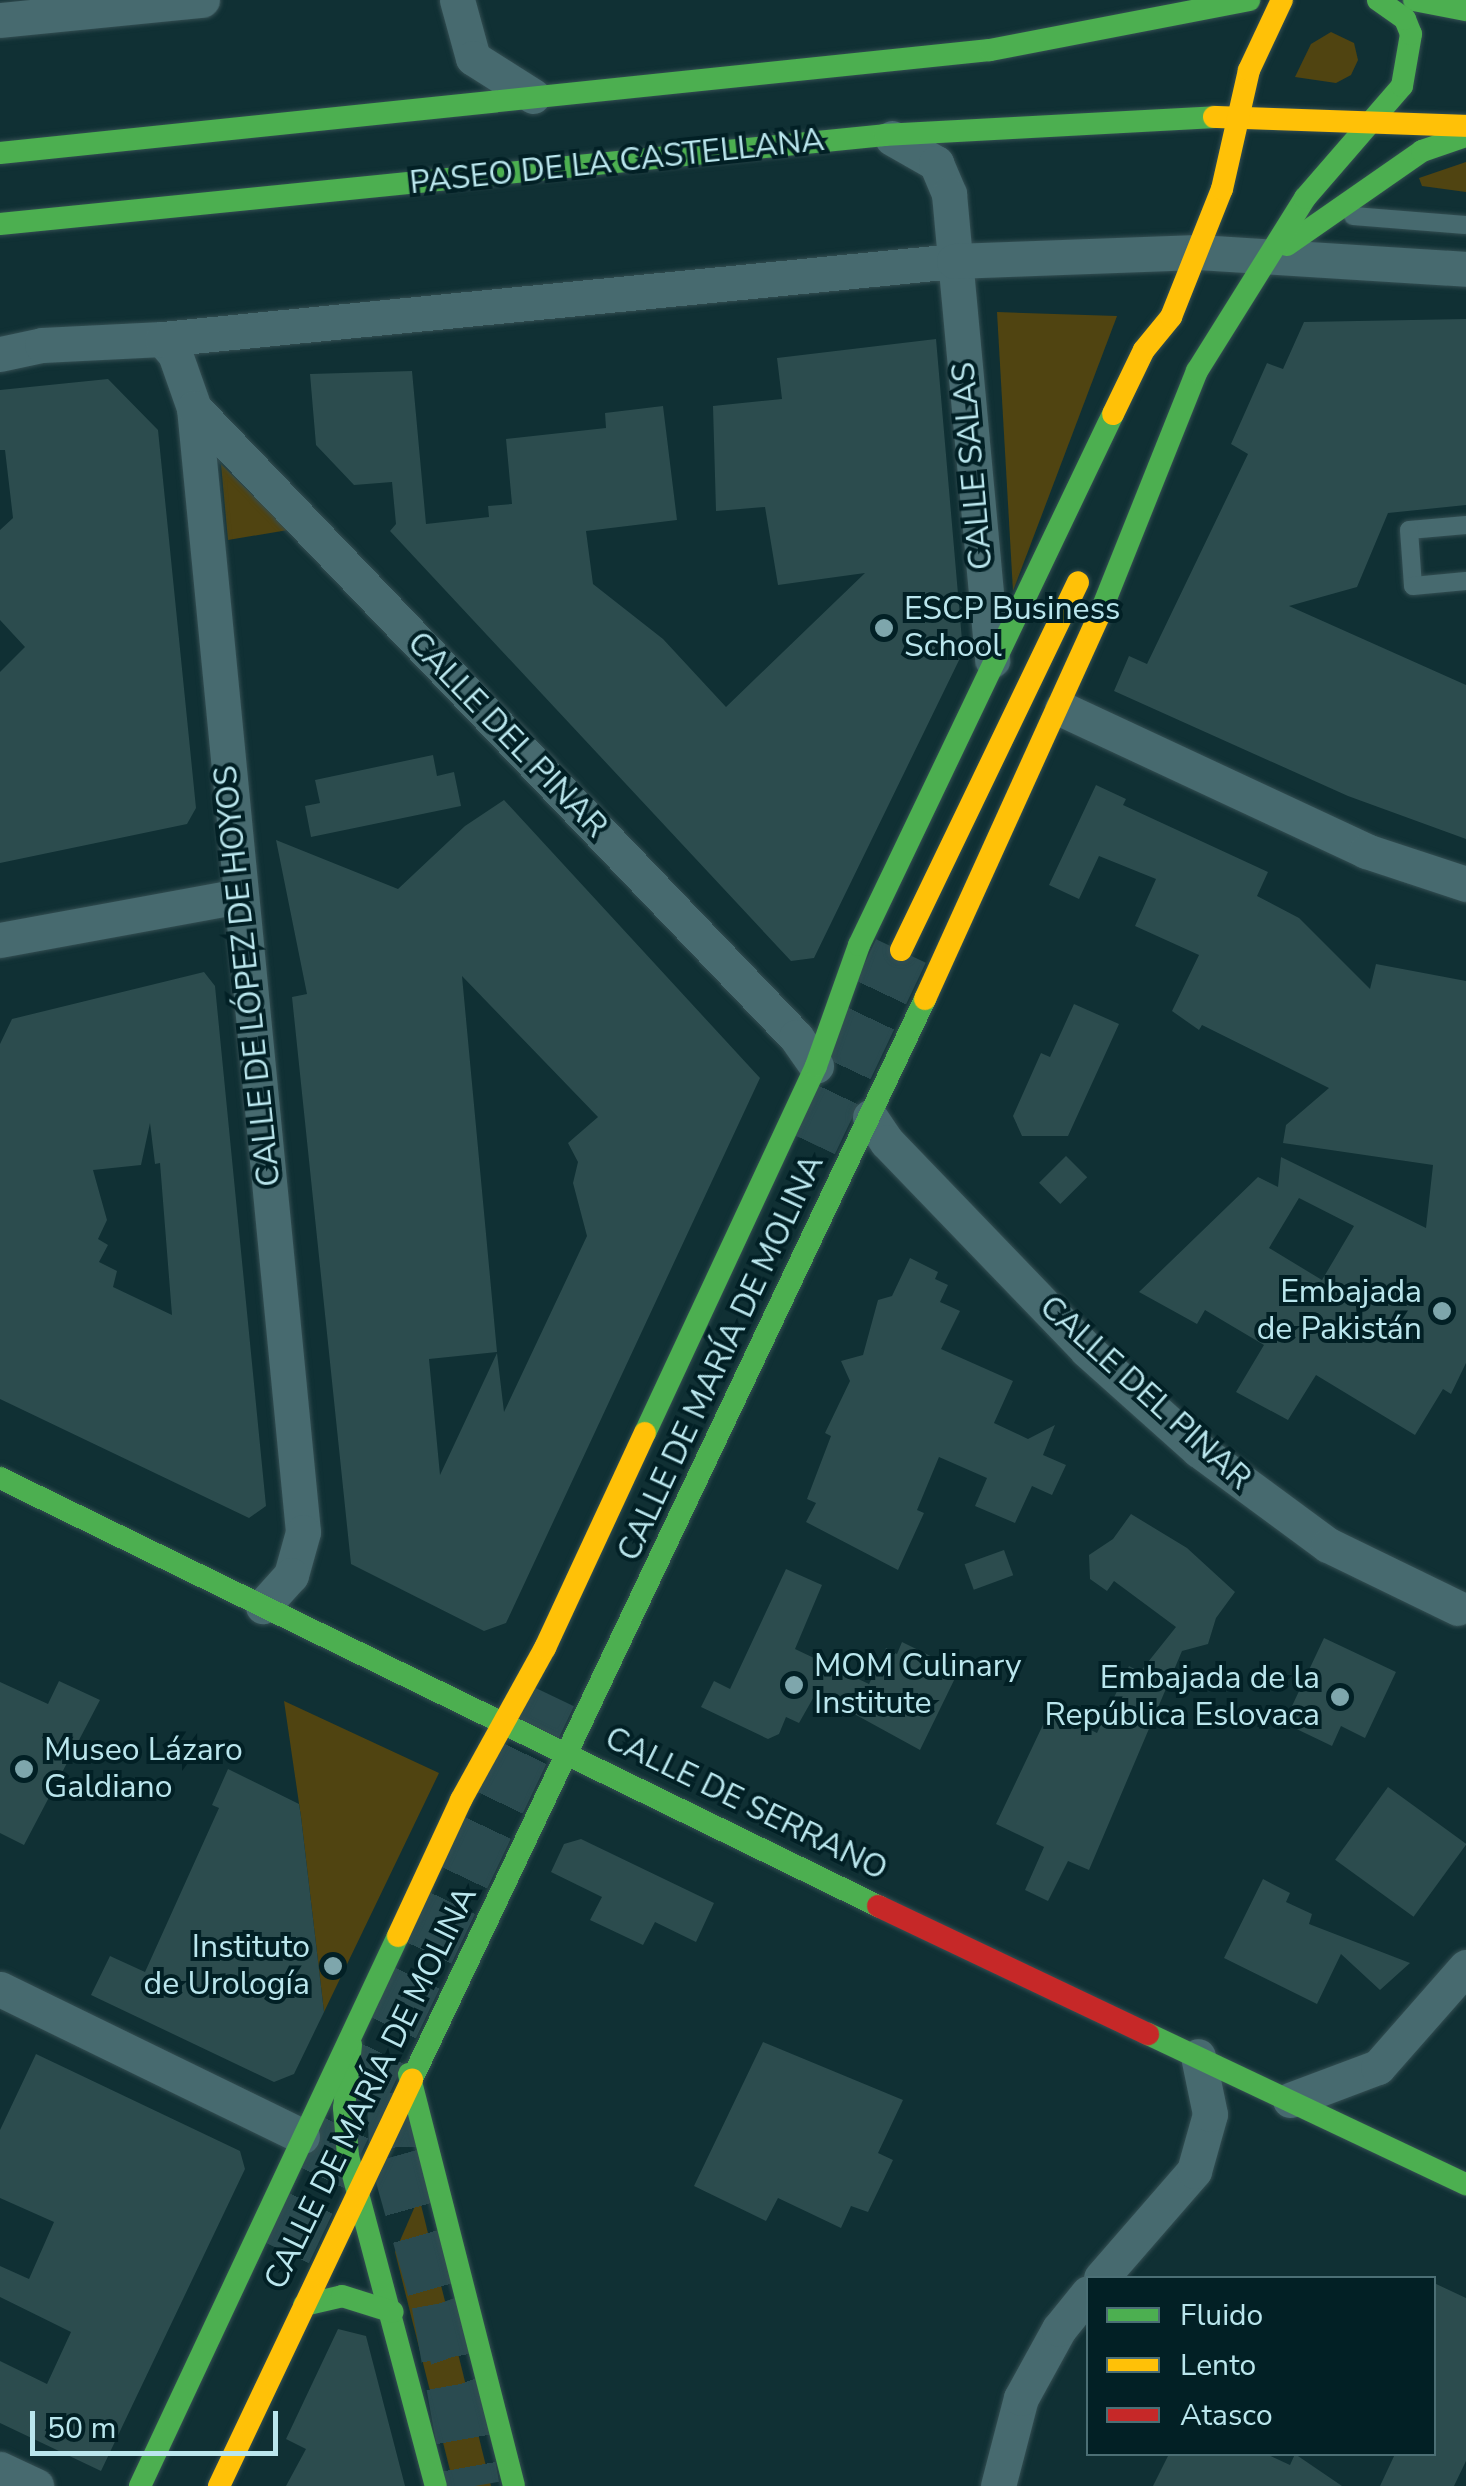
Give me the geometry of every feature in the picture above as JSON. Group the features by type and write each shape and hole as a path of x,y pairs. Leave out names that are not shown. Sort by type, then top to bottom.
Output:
{"main road":[{"path":"0,153 990,50 1249,0"},
{"name":"CALLE DE MARÍA DE MOLINA","path":"1161,374 1171,316 1222,189 1236,116 1282,0"},
{"name":"CALLE DE MARÍA DE MOLINA","path":"218,2486 409,2074 569,1753 1062,709 1114,591 1197,371 1305,198 1402,86 1412,52 1405,19 1378,0"},
{"path":"1414,0 1466,10"},
{"name":"PASEO DE LA CASTELLANA","path":"0,224 885,135 1236,116 1370,120"},
{"path":"1370,120 1466,126"},
{"path":"1144,122 1195,148 1222,189"},
{"path":"1272,254 1422,151 1466,136"},
{"name":"CALLE DE MARÍA DE MOLINA","path":"140,2486 354,2025 504,1723 546,1648 816,1066 859,946 1144,350 1171,316"},
{"path":"901,950 1087,563"},
{"name":"CALLE DE SERRANO","path":"0,1478 1466,2184"},
{"path":"504,1723 508,1772"},
{"path":"498,1840 428,1992 409,2074 514,2486"},
{"path":"354,2025 344,2108 356,2194 393,2312 436,2486"},
{"path":"304,2306 342,2296 393,2312"}],"street":[{"path":"0,20 202,0"},
{"path":"457,0 474,58 534,97"},
{"name":"CALLE SALAS","path":"885,135 920,148 936,163 948,194 993,671"},
{"path":"0,351 162,339 954,261 1198,252 1466,269"},
{"name":"CALLE DE LÓPEZ DE HOYOS","path":"162,339 175,354 194,408 303,1532 299,1562 263,1606"},
{"name":"CALLE DEL PINAR","path":"194,408 796,1037 816,1066"},
{"path":"1062,709 1366,852 1466,884"},
{"path":"0,940 240,896"},
{"name":"CALLE DEL PINAR","path":"870,1117 886,1142 1087,1350 1199,1450 1328,1545 1464,1606"},
{"path":"1290,2100 1378,2067 1466,1967"},
{"path":"0,1989 302,2136"},
{"path":"1103,2276 1175,2201 1194,2172 1210,2114 1198,2056"},
{"path":"998,2486 1022,2398 1059,2329 1086,2295"},
{"path":"0,2469 36,2486"}],"lane":[{"path":"1272,254 1351,216 1466,225"},
{"path":"1466,525 1409,530 1413,586 1466,581"}],"shaded area":[{"path":"1331,32 1354,43 1358,60 1351,75 1336,83 1295,77 1311,44"},
{"path":"1466,162 1466,192 1422,186 1419,178"},
{"path":"997,312 1117,316 1013,591"},
{"path":"221,464 288,530 228,540"},
{"path":"284,1701 439,1773 324,2012 301,1817"},
{"path":"419,2197 491,2486 454,2486 395,2252"}],"building":[{"path":"1466,319 1466,505 1388,513 1357,587 1289,606 1466,685 1466,839 1348,796 1114,691 1129,656 1147,664 1248,454 1231,444 1267,363 1283,369 1304,322"},
{"path":"936,339 963,652 814,958 791,961 390,531 396,524 392,482 354,485 316,445 310,374 412,371 426,524 489,517 488,506 512,504 506,439 606,428 605,413 663,406 677,520 586,531 593,584 663,639 726,707 865,573 778,585 765,507 716,511 713,406 782,399 777,358"},
{"path":"108,379 158,430 196,808 187,824 0,863 0,672 25,647 0,620 0,530 13,518 5,450 0,450 0,390"},
{"path":"433,755 437,776 454,772 461,806 311,837 305,806 320,803 315,780"},
{"path":"1096,785 1126,799 1123,805 1268,872 1257,896 1299,918 1370,989 1376,964 1466,981 1466,1363 1451,1394 1443,1389 1415,1435 1316,1375 1288,1420 1236,1392 1264,1345 1205,1310 1197,1324 1139,1292 1258,1177 1278,1187 1281,1157 1426,1228 1433,1165 1283,1143 1286,1125 1329,1088 1202,1025 1199,1030 1172,1011 1199,955 1135,926 1156,879 1099,856 1079,899 1049,885","holes":["1299,1198 1354,1226 1322,1280 1269,1248"]},
{"path":"504,800 760,1078 506,1623 484,1631 351,1564 292,997 307,994 276,840 398,889 465,826","holes":["462,976 598,1117 568,1143 578,1162 573,1183 587,1236 504,1412 497,1353 440,1475 429,1359 497,1352"]},
{"path":"204,972 215,986 266,1506 249,1518 0,1399 0,1044 12,1019","holes":["150,1123 155,1164 160,1163 172,1315 113,1287 117,1271 99,1262 108,1245 98,1239 107,1220 93,1170 141,1165"]},
{"path":"1074,1004 1119,1024 1068,1136 1022,1136 1013,1116 1041,1053 1050,1057"},
{"path":"1066,1156 1087,1177 1060,1204 1039,1183"},
{"path":"910,1258 938,1272 935,1279 948,1285 940,1302 960,1311 941,1349 1013,1381 994,1423 1028,1439 1055,1425 1043,1455 1066,1465 1052,1495 1032,1486 1015,1523 975,1506 987,1478 939,1457 917,1510 924,1513 898,1570 806,1522 816,1503 807,1499 831,1436 825,1433 850,1381 841,1361 863,1355 878,1300 892,1296"},
{"path":"1131,1514 1187,1548 1235,1592 1216,1618 1208,1644 1182,1651 1089,1870 1068,1861 1048,1901 1025,1890 1044,1847 996,1824 1050,1710 1097,1733 1129,1666 1140,1672 1176,1627 1114,1581 1107,1591 1090,1579 1089,1555 1113,1539"},
{"path":"1004,1550 1013,1575 974,1590 965,1564"},
{"path":"786,1569 822,1585 795,1649 869,1684 886,1648 897,1654 902,1642 959,1670 920,1750 816,1693 799,1723 786,1717 779,1734 768,1739 701,1707 714,1681 730,1689"},
{"name":"Embajada de la República Eslovaca","path":"1324,1638 1396,1672 1365,1738 1341,1726 1332,1746 1284,1723"},
{"path":"59,1681 100,1700 24,1845 0,1833 0,1682 48,1704"},
{"path":"228,1769 299,1804 301,1817 324,2012 294,2074 274,2082 91,1995 110,1956 145,1972 219,1808 212,1805"},
{"path":"1388,1787 1466,1844 1414,1917 1335,1860"},
{"path":"581,1839 714,1903 696,1942 655,1922 643,1945 590,1920 602,1897 551,1872 564,1844"},
{"path":"1263,1879 1290,1893 1286,1902 1312,1914 1309,1924 1410,1963 1380,1990 1341,1954 1317,2004 1224,1958"},
{"path":"763,2042 903,2100 878,2153 893,2160 868,2212 851,2206 841,2228 778,2198 766,2221 694,2186"},
{"path":"36,2054 240,2151 245,2169 101,2471 0,2423 0,2361 47,2384 71,2332 0,2297 0,2266 29,2279 54,2222 0,2198 0,2130"},
{"path":"1436,2284 1466,2298 1466,2461 1454,2486 1380,2486 1394,2456 1436,2456"},
{"path":"338,2329 366,2336 405,2486 286,2486 306,2449 286,2439"},
{"path":"1168,2456 1270,2456 1290,2465 1298,2456 1342,2486 1153,2486"}],"tunnel":[{"path":"810,1142 901,950"},
{"path":"284,2251 549,1694"},
{"path":"394,2092 397,2155 439,2303 472,2486"},
{"path":"439,2303 473,2399"}],"traffic: fast":[{"path":"0,153 990,50 1249,0"},
{"path":"1099,616 1197,371 1305,198 1402,86 1411,34 1405,19 1378,0"},
{"path":"1414,0 1466,10"},
{"path":"0,224 885,135 1214,117"},
{"path":"1287,245 1422,151 1466,136"},
{"path":"645,1433 816,1066 859,945 1113,414"},
{"path":"412,2079 925,999"},
{"path":"0,1478 878,1906"},
{"path":"140,2486 398,1936"},
{"path":"1148,2034 1466,2184"},
{"path":"351,2045 344,2108 348,2156 436,2486"},
{"path":"409,2074 514,2486"},
{"path":"304,2305 342,2296 393,2312"}],"traffic: slow":[{"path":"1113,414 1144,350 1171,317 1222,189 1249,70 1282,0"},
{"path":"1214,117 1466,126"},
{"path":"901,950 1078,582"},
{"path":"925,999 1099,616"},
{"path":"398,1936 461,1800 545,1648 645,1433"},
{"path":"219,2486 412,2079"}],"traffic: jam":[{"path":"878,1906 1148,2034"}],"place":[{"name":"ESCP Business School","path":"884,628"},
{"name":"Embajada de Pakistán","path":"1442,1311"},
{"name":"MOM Culinary Institute","path":"794,1685"},
{"name":"Embajada de la República Eslovaca","path":"1340,1697"},
{"name":"Museo Lázaro Galdiano","path":"24,1769"},
{"name":"Instituto de Urología","path":"333,1966"}]}
